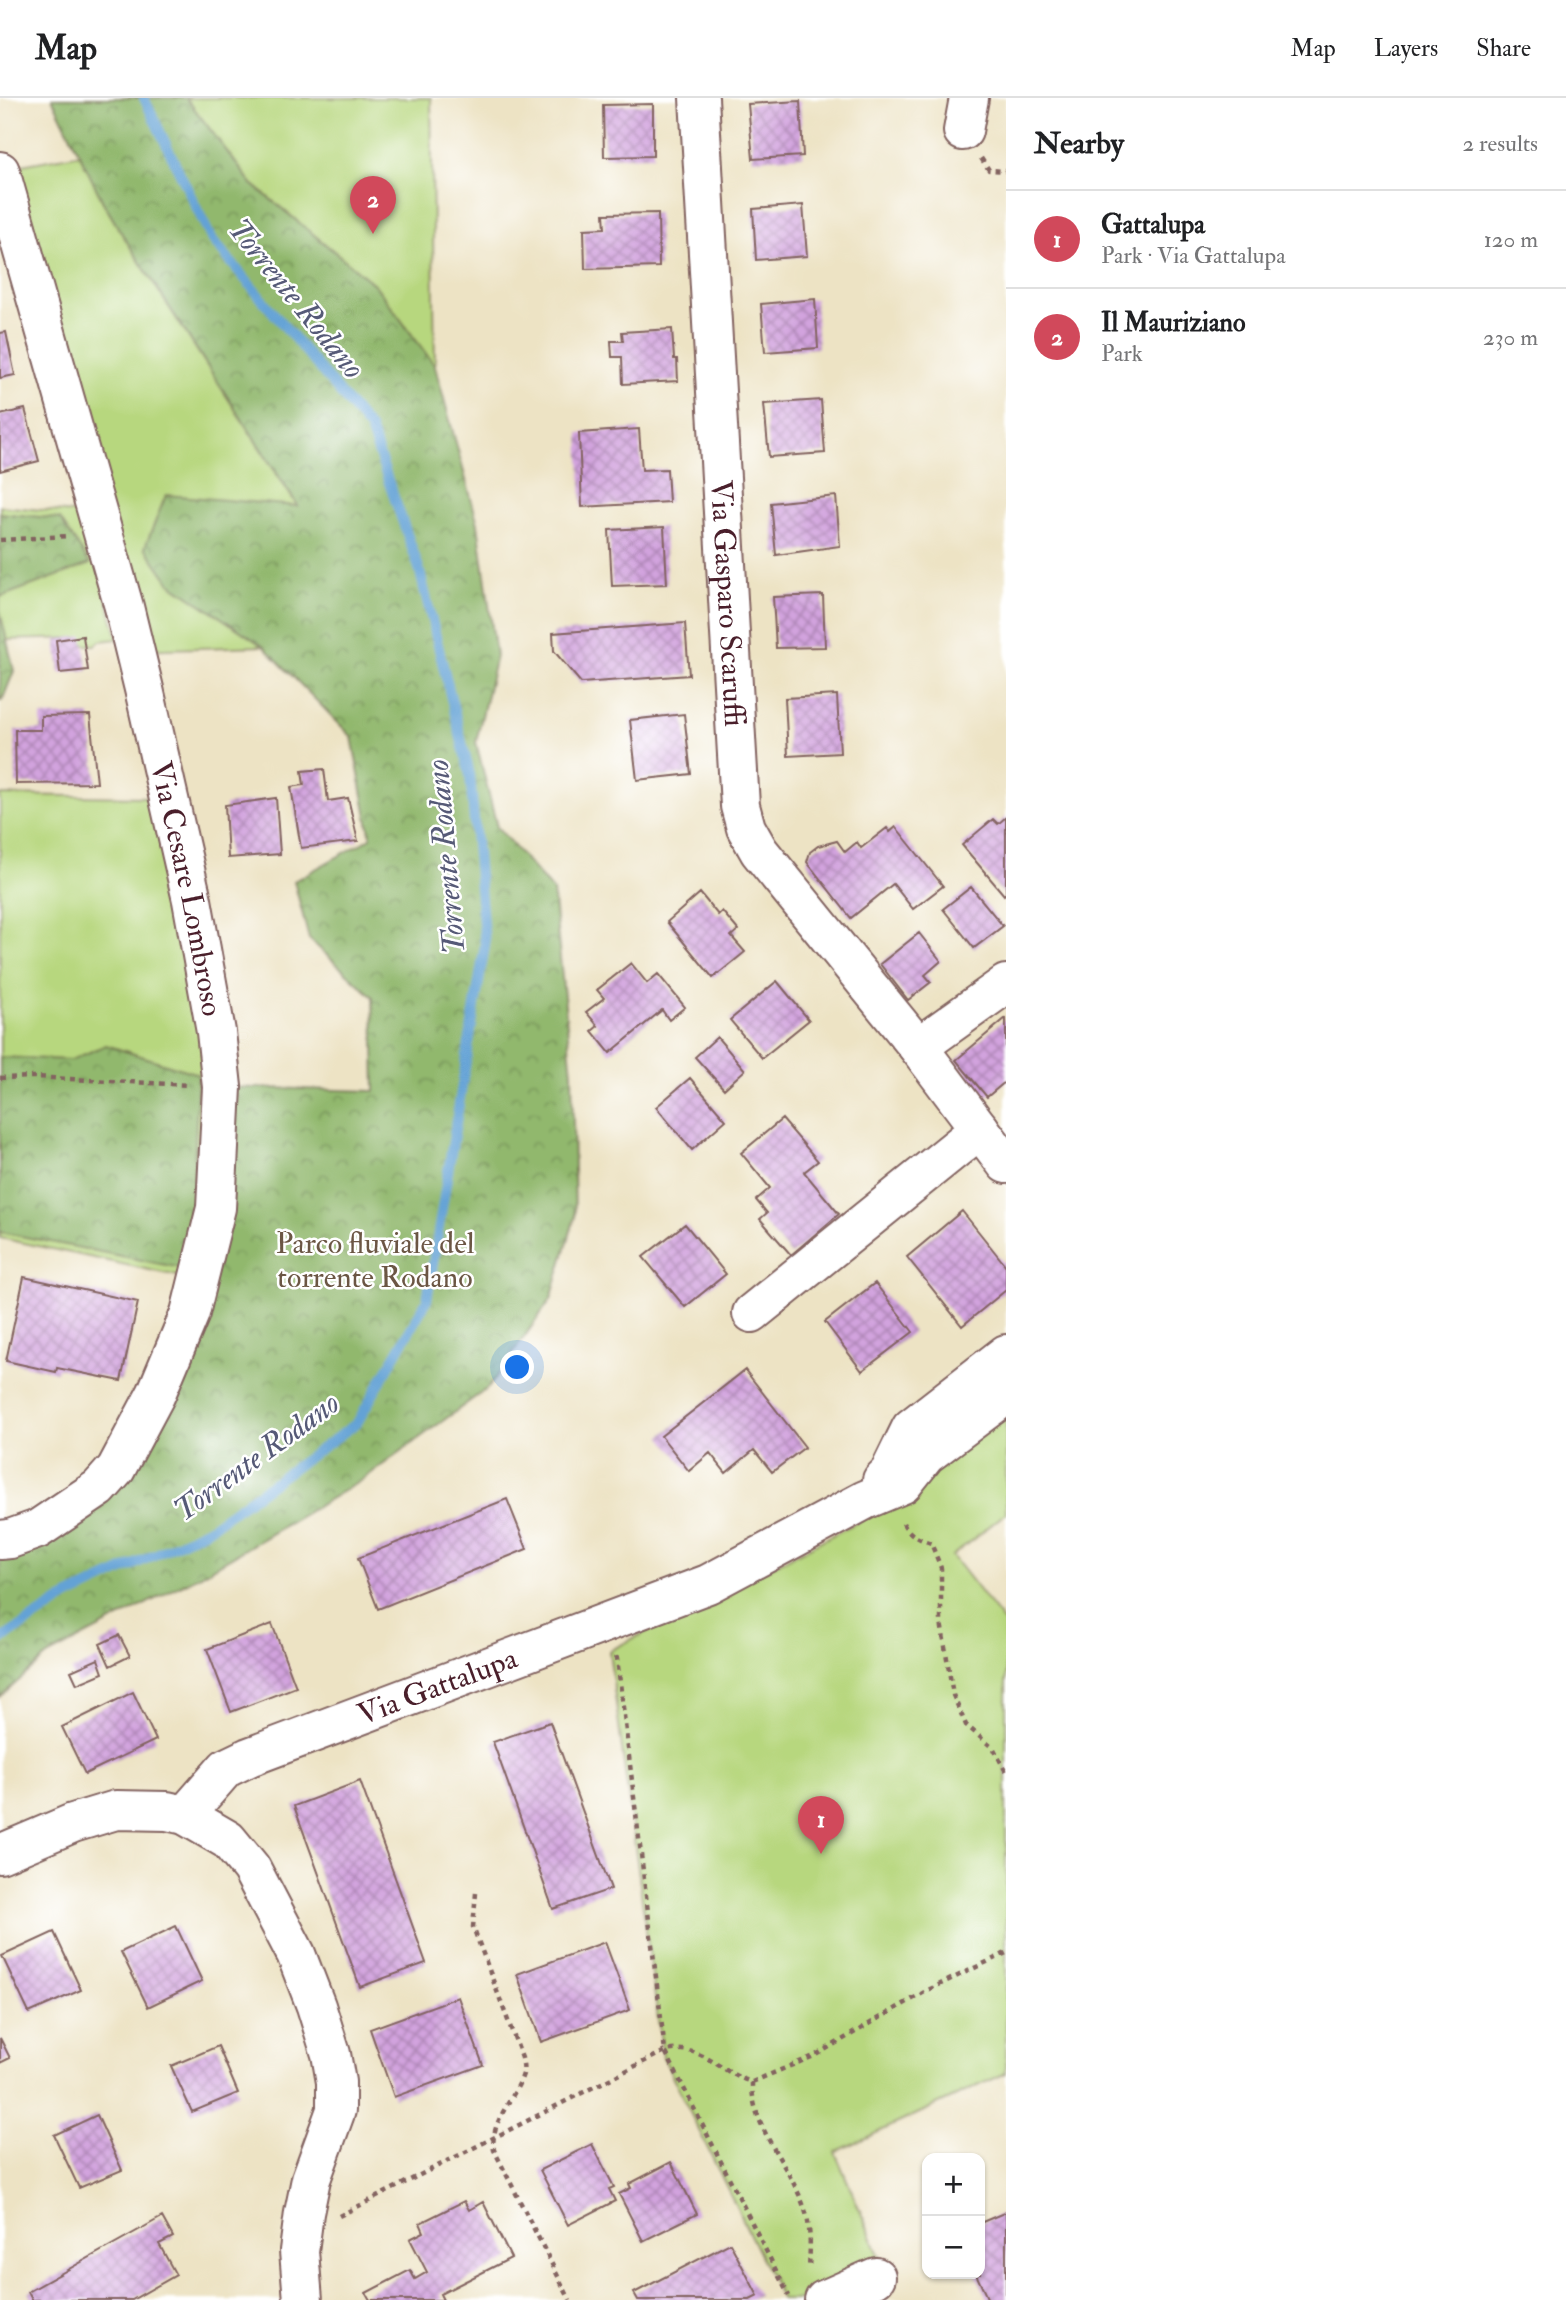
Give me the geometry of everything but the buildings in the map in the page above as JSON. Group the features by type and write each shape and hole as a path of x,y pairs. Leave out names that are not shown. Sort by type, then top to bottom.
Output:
{"street":[{"name":"Via Gasparo Scaruffi","path":"699,98 740,806 746,828 759,851 918,1047 1006,1164"},
{"name":"Via Cesare Lombroso","path":"0,171 103,533 144,689 192,900 222,1087 216,1208 190,1313 136,1435 116,1469 99,1488 38,1529 0,1540"},
{"path":"918,1047 1006,984"},
{"path":"752,1313 980,1129"},
{"path":"865,1500 888,1472 911,1428 1006,1354"},
{"path":"865,1500 903,1484 926,1455 1006,1395"},
{"name":"Via Gattalupa","path":"185,1815 226,1768 708,1584 865,1500"},
{"path":"0,1854 73,1823 116,1810 167,1811 185,1815 228,1840 251,1868 296,1954 316,2006 331,2054 336,2082 336,2110 311,2179 304,2213 299,2250 303,2300"},
{"path":"816,2290 876,2277"}],"path":[{"path":"0,540 103,533"},
{"path":"0,1078 33,1077 222,1087"},
{"path":"903,1484 895,1510 907,1530 918,1539 931,1543 942,1568 941,1622 953,1695 966,1725 994,1749 1006,1772"},
{"path":"605,1662 617,1658 665,2051 791,2300"},
{"path":"476,1893 473,1927 522,2058 524,2072 492,2140 494,2150 570,2300"},
{"path":"327,2221 665,2051 695,2051 732,2075 752,2082 814,2056 929,1990 1006,1953"},
{"path":"752,2082 753,2104 805,2211 816,2290"}],"green space":[{"name":"Parco fluviale del torrente Rodano","path":"52,98 186,98 252,184 375,285 435,366 478,524 496,656 476,742 497,827 553,891 572,1073 575,1217 551,1299 489,1387 362,1480 201,1575 47,1656 0,1697 0,1542 59,1516 173,1355 222,1087 375,1091 373,997 309,939 294,881 371,838 352,737 263,646 170,583 145,547 166,495 298,506 122,234 103,202"},
{"path":"186,98 431,98 435,366 375,285 252,184"},
{"path":"80,154 122,234 298,507 166,495 170,583 263,646 133,650 0,169"},
{"path":"0,506 84,514 118,639 100,641 96,645 81,645 81,638 0,640"},
{"path":"0,513 60,519 90,564 0,597"},
{"path":"0,611 14,671 2,701 0,701"},
{"path":"0,795 146,797 165,838 205,1061 200,1203 187,1278 0,1238"},
{"path":"106,1045 198,1074 193,1197 181,1268 0,1232 0,1057 71,1060"},
{"path":"1006,1414 1006,1513 952,1556 1006,1625 1006,2073 835,2152 882,2262 803,2300 782,2300 663,2057 609,1651 900,1500"}],"waterway":[{"name":"Torrente Rodano","path":"0,1640 67,1597 208,1529 357,1423 427,1300 485,945 470,775 419,568 370,429 211,238 144,98"}],"place":[{"name":"Il Mauriziano","path":"373,234"},
{"name":"Gattalupa","path":"821,1854"}]}
